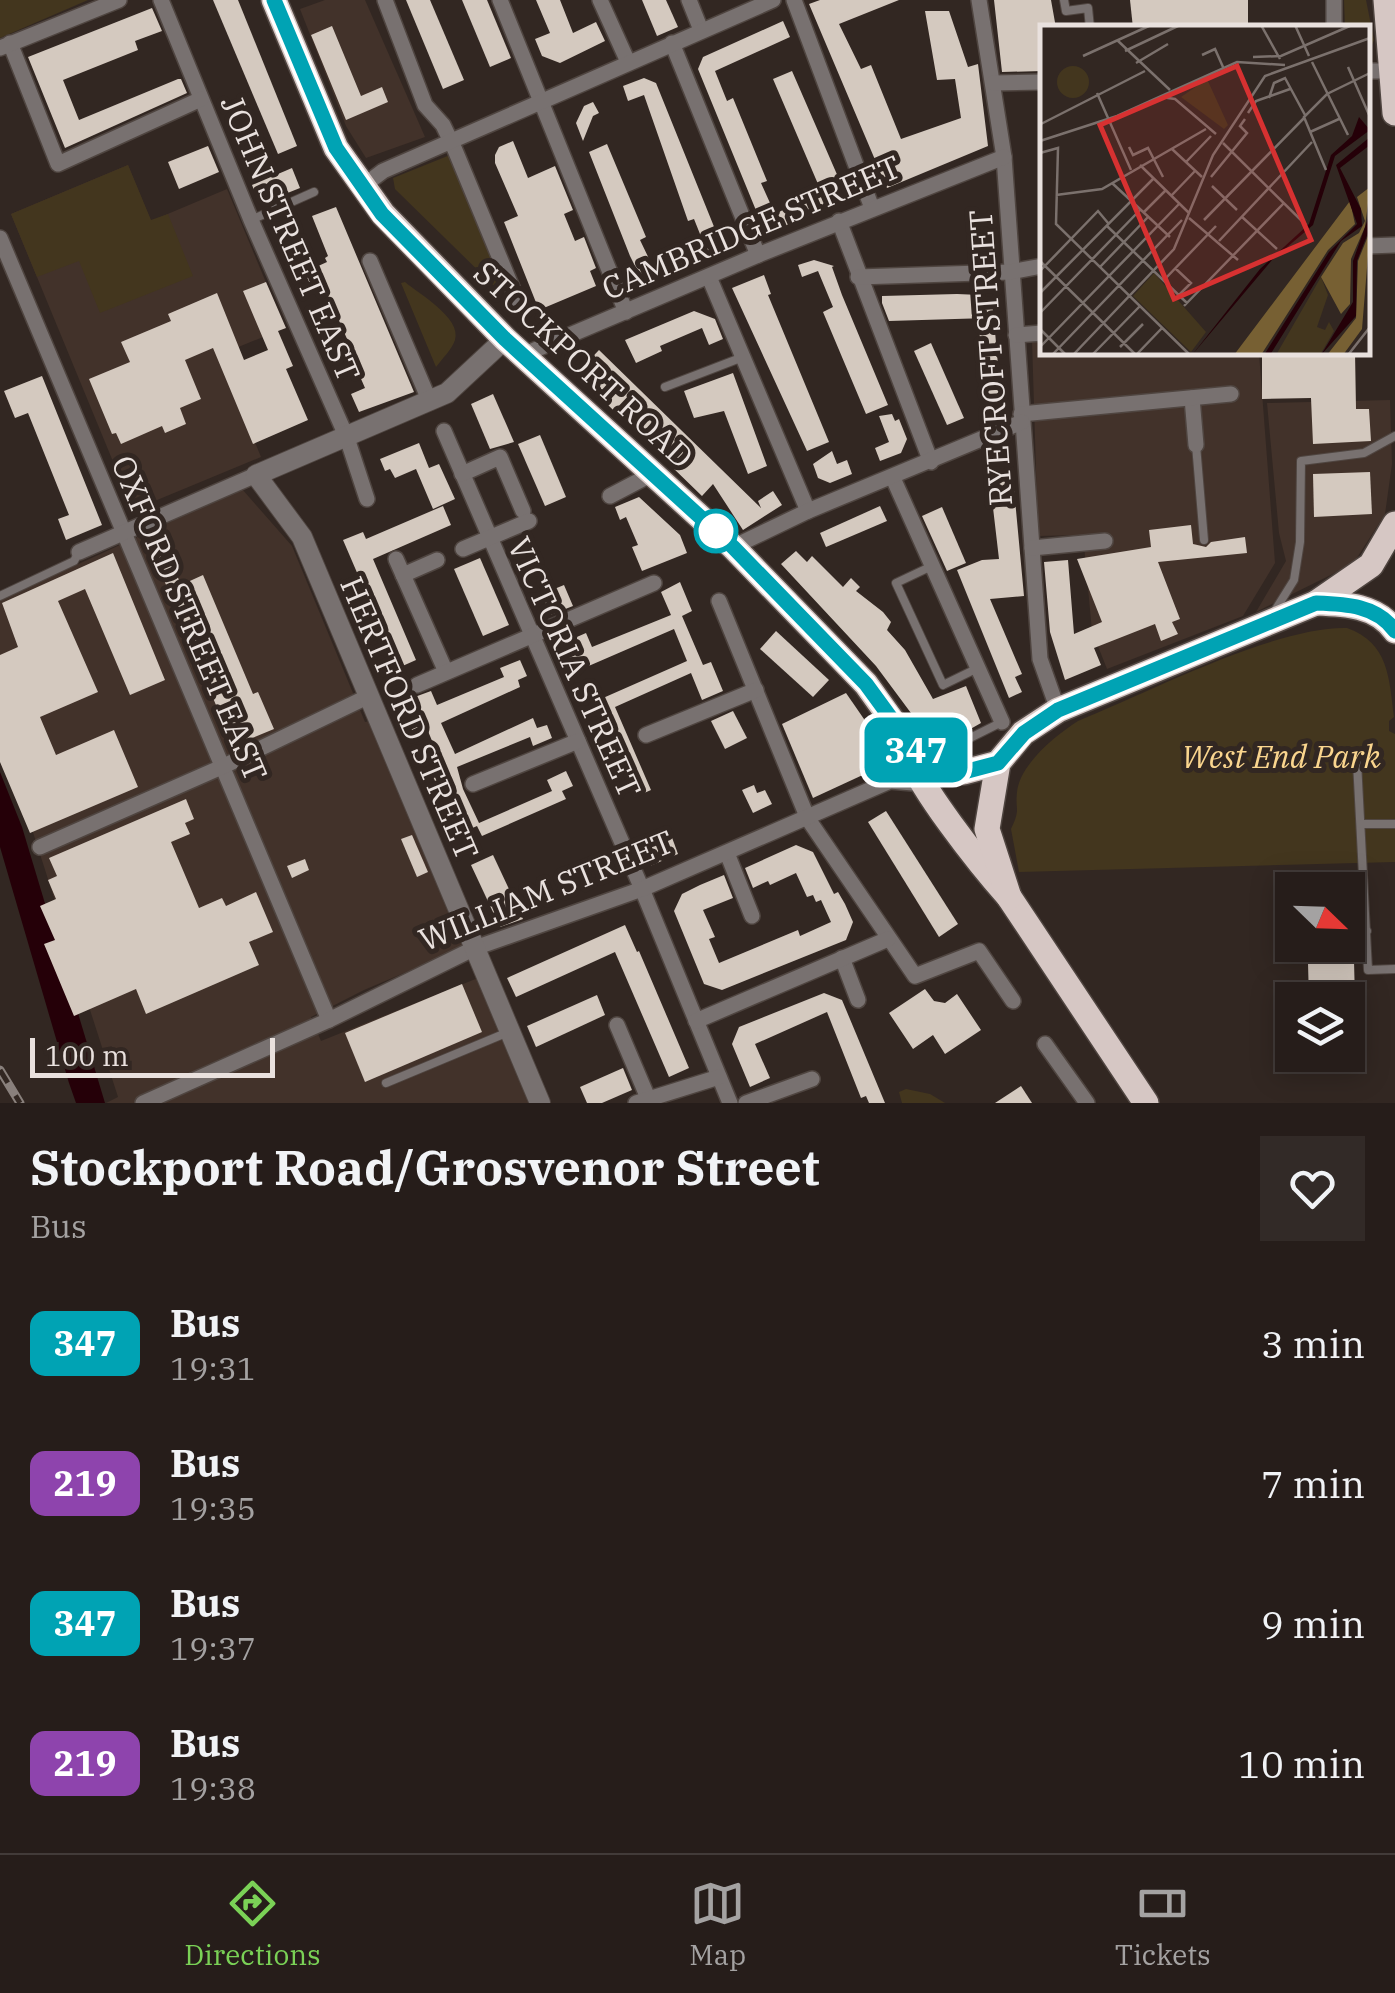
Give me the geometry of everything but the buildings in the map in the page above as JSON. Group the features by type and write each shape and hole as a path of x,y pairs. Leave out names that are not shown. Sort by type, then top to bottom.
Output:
{"highway":[{"name":"STOCKPORT ROAD","path":"274,0 336,148 382,214 514,347 733,547 866,684 904,736 931,763 964,772 998,763"},
{"path":"1386,0 1385,72 1395,113"},
{"path":"1009,897 987,829 990,794 998,763 1024,733 1058,710 1316,603 1371,564 1395,524"},
{"path":"1316,603 1366,608 1390,623 1395,631"},
{"name":"STOCKPORT ROAD","path":"904,736 908,758 924,784 983,868 1009,897 1146,1103"}],"street":[{"path":"119,0 5,46 58,164 201,99"},
{"name":"JOHN STREET EAST","path":"162,0 251,220 347,438 367,499"},
{"path":"384,0 425,105 443,125 518,302"},
{"path":"500,0 626,312"},
{"path":"600,0 628,62"},
{"path":"689,0 702,30"},
{"path":"362,187 383,171 774,0"},
{"path":"794,0 872,208"},
{"name":"RYECROFT STREET","path":"979,0 1004,157 1040,648 1058,710"},
{"path":"672,43 758,254"},
{"path":"994,83 1040,82"},
{"name":"CAMBRIDGE STREET","path":"79,552 430,402 514,347 626,312 758,254 1004,157"},
{"path":"839,222 931,462"},
{"name":"OXFORD STREET EAST","path":"0,238 330,1020"},
{"path":"1370,246 1395,245"},
{"path":"370,261 430,402"},
{"path":"858,276 1010,272 1040,266"},
{"path":"708,277 808,511"},
{"path":"1016,335 1040,334"},
{"path":"733,547 808,511 931,462 1022,418 1231,394"},
{"path":"1192,398 1196,445"},
{"name":"VICTORIA STREET","path":"444,431 730,1103"},
{"name":"VICTORIA STREET","path":"462,474 500,457 526,516 490,538"},
{"path":"610,496 652,474"},
{"name":"HERTFORD STREET","path":"256,475 302,538 540,1103"},
{"path":"893,478 1002,722"},
{"path":"463,550 490,538"},
{"path":"1032,548 1105,541"},
{"path":"396,558 446,672"},
{"path":"403,575 437,560"},
{"path":"417,685 654,583"},
{"path":"720,601 808,819 915,976 979,950 1014,1001"},
{"path":"646,736 756,690"},
{"path":"40,847 224,766 369,696"},
{"path":"473,784 578,741"},
{"name":"WILLIAM STREET","path":"144,1103 330,1020 475,948 642,889 890,781 924,784"},
{"path":"727,853 752,916"},
{"path":"696,1021 888,939"},
{"path":"842,958 858,1000"},
{"path":"617,1025 642,1101 719,1077"},
{"path":"1045,1044 1087,1103"},
{"path":"746,1103 812,1079"}],"lane":[{"path":"1064,0 1066,10 1088,8 1090,25"},
{"path":"251,220 314,192"},
{"path":"665,387 743,357"},
{"path":"1266,624 1294,580 1300,542 1300,461 1364,453 1395,436"},
{"path":"1196,445 1204,540"},
{"path":"0,596 74,561 79,552"},
{"path":"932,566 896,583 943,684 978,668"},
{"path":"970,738 1002,722"},
{"path":"1358,762 1368,970 1395,969"},
{"path":"1361,824 1395,824"},
{"path":"386,1084 510,1031"}],"shaded area":[{"path":"325,0 365,0 425,137 366,158 346,126 300,9"},
{"path":"128,165 151,221 227,189 285,328 219,355 261,457 133,510 11,214"},
{"path":"1040,339 1040,355 1259,355 1275,563 1243,616 1107,669 1092,631 1083,535 1038,536 1032,340"},
{"path":"1390,400 1392,464 1385,514 1353,564 1256,612 1286,561 1279,533 1267,403"},
{"path":"242,489 292,546 365,722 370,721 463,948 311,1017 321,1041 478,978 531,1103 106,1103 118,1097 30,823 0,750 0,600"},
{"path":"0,772 22,827 105,1103 76,1103 69,1083 0,847"}],"green space":[{"path":"0,0 88,0 0,38"},
{"path":"1344,0 1366,0 1374,40 1370,50 1370,25 1345,25"},
{"path":"450,155 504,287 498,290 395,189 393,178"},
{"path":"128,165 151,220 168,214 193,276 100,313 79,261 37,277 11,214"},
{"path":"405,282 452,323 454,343 436,367 401,283"},
{"name":"West End Park","path":"1347,628 1379,652 1388,676 1394,717 1389,721 1389,731 1395,734 1395,862 1019,872 1011,829 1020,781 1040,751 1069,727 1249,649 1318,630"},
{"path":"906,1089 930,1094 945,1103 902,1103 899,1092"}],"railway":[{"path":"0,1070 20,1103"}],"bus line":[{"name":"347","path":"274,0 336,148 382,214 505,339 733,547 866,684 904,736 931,763 964,772 998,763 1024,733 1058,710 1316,603 1366,608 1390,623 1395,631"}]}
